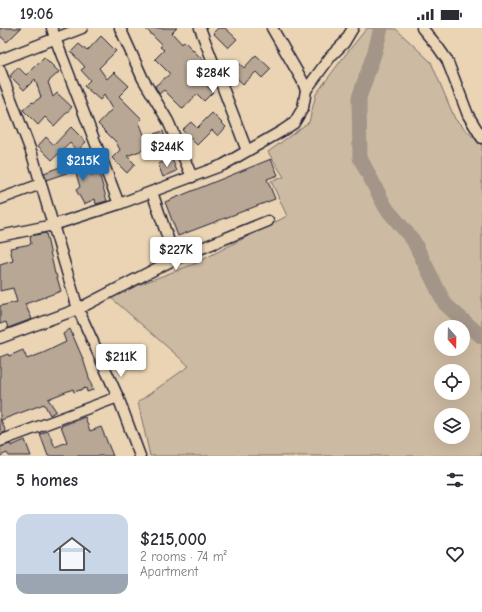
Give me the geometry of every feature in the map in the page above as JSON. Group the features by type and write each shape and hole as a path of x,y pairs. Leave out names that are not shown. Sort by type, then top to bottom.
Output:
{"street":[{"path":"52,28 119,204"},
{"path":"0,60 82,28"},
{"path":"120,28 143,79 168,121 192,177"},
{"path":"200,28 247,151"},
{"path":"272,28 302,80 306,90"},
{"path":"0,236 53,225 119,204 223,165 247,151 294,123 303,108 306,90 331,56 344,44 353,28"},
{"path":"422,28 447,60 468,115 482,138"},
{"path":"0,70 32,154 78,309 118,397 140,456"},
{"path":"0,199 40,184"},
{"path":"152,192 175,259"},
{"path":"1,336 78,309 175,259 268,221"},
{"path":"0,441 118,397"}],"shaded area":[{"path":"367,28 396,29 431,62 455,119 482,146 482,456 150,456 138,402 189,366 109,296 194,264 287,216 271,181 284,177 268,152 309,122 316,94"}],"building":[{"path":"0,28 21,28 7,42 0,36"},
{"path":"145,28 177,28 172,33 182,44 184,41 205,62 208,68 194,74 213,92 204,101 197,94 183,109 164,90 159,94 155,86 170,74 155,59 164,50 160,47 162,45"},
{"path":"218,28 225,28 237,39 228,48 213,33"},
{"path":"101,36 116,51 99,68 107,79 114,72 129,86 119,96 142,119 139,122 145,137 163,131 166,141 127,156 135,164 127,173 112,158 120,150 116,142 98,124 112,109 104,95 100,100 84,86 90,80 81,70 85,67 71,52 79,44 87,51"},
{"path":"256,55 271,69 262,78 256,72 243,84 228,70 237,61 244,68"},
{"path":"44,57 59,72 48,82 53,97 57,93 72,107 54,126 45,117 38,125 23,110 32,102 33,103 41,97 35,79 24,90 10,76 18,67 26,75"},
{"path":"212,113 226,127 218,136 212,130 197,145 182,130 191,122 197,128"},
{"path":"71,127 86,142 77,151 70,143 52,160 38,146 46,137 54,145"},
{"path":"81,159 85,170 89,169 91,175 99,173 107,201 96,204 95,199 84,204 76,190 80,187 75,170 46,180 44,173"},
{"path":"172,159 177,171 163,177 158,164"},
{"path":"271,159 278,175 267,179 275,199 178,236 165,202"},
{"path":"46,233 55,274 61,291 25,304 32,319 8,328 6,322 0,324 0,306 17,302 13,288 0,291 0,265 13,261 10,248 31,244 30,236"},
{"path":"70,329 83,359 93,390 87,392 86,388 74,392 73,389 48,399 56,411 50,415 44,404 1,420 6,432 0,434 0,357 8,354 9,356 23,350 27,359 43,353 66,342 63,334"},
{"path":"85,417 90,431 101,427 113,456 48,456 40,434 48,431 55,447 67,442 61,426"},
{"path":"25,440 31,456 9,456 7,453 0,456 0,447 10,444 11,446"}],"waterway":[{"path":"381,28 359,98 360,158 386,208 413,240 445,304 482,337"}]}
